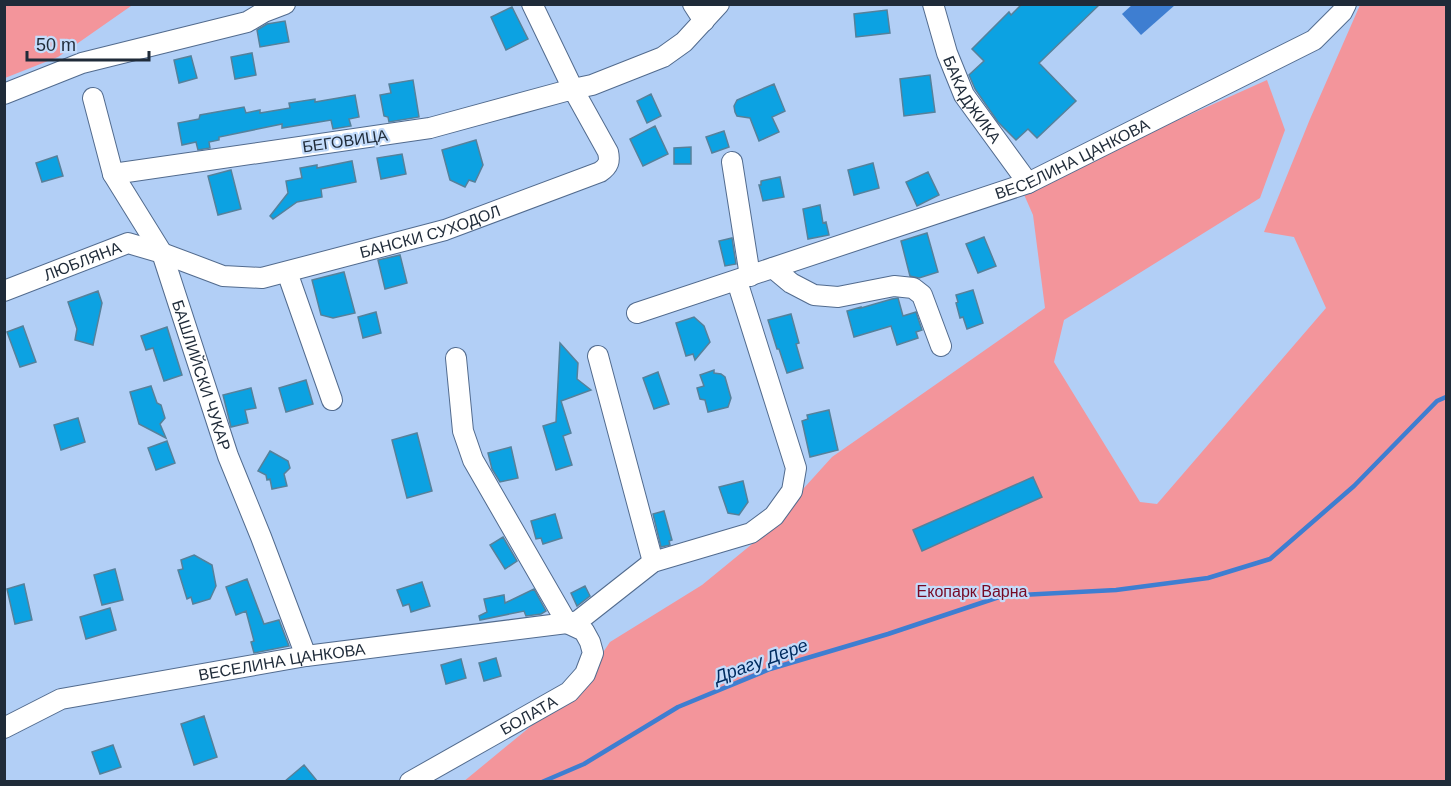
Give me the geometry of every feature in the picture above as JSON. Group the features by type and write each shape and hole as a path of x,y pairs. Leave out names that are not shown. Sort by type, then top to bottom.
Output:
{"street":[{"path":"4,94 82,63 247,22 265,8 285,4"},
{"path":"532,4 573,89"},
{"name":"БЕГОВИЦА","path":"113,174 430,128 592,85 663,57 684,42 698,13 719,4"},
{"name":"БАКАДЖИКА","path":"933,4 947,53 964,95 1028,183"},
{"name":"ВЕСЕЛИНА ЦАНКОВА","path":"637,313 1028,183 1314,40 1342,12 1346,4"},
{"name":"БАНСКИ СУХОДОЛ","path":"162,253 223,276 262,278 445,230 600,172 607,168 610,159 608,152 573,89"},
{"name":"БАШЛИЙСКИ ЧУКАР","path":"93,98 113,174 162,253 228,456 306,656"},
{"path":"732,162 743,278"},
{"name":"ЛЮБЛЯНА","path":"4,291 128,243 162,253"},
{"path":"773,268 814,295 838,297 894,286 913,288 922,295 941,346"},
{"path":"287,272 332,399"},
{"name":"ВЕСЕЛИНА ЦАНКОВА","path":"4,728 61,699 306,656 578,621 653,562 751,533 774,516 792,491 796,468 743,278"},
{"path":"598,356 653,562"},
{"path":"456,358 463,431 473,460 567,623"},
{"name":"БОЛАТА","path":"410,782 569,692 585,674 593,653 584,631 567,623"}],"green space":[{"path":"5,4 130,4 131,6 58,57 5,78"},
{"name":"Екопарк Варна","path":"1360,5 1446,5 1446,781 463,782 581,685 610,642 702,585 757,540 832,457 1045,308 1033,215 1022,190 1267,80 1285,130 1260,198 1064,320 1054,362 1140,502 1157,504 1326,308 1294,237 1264,232"}],"water":[{"path":"1133,4 1175,5 1141,35 1122,14"}],"building":[{"path":"1022,4 1100,4 1039,63 1076,101 1037,138 1028,129 1016,140 998,122 975,89 969,75 984,61 972,49 1009,12 1011,15"},
{"path":"512,7 528,39 506,50 491,17"},
{"path":"887,10 890,33 856,37 854,14"},
{"path":"285,21 289,42 260,47 257,30 267,24"},
{"path":"252,53 256,75 235,79 231,57"},
{"path":"191,56 197,78 179,83 174,60"},
{"path":"930,75 935,112 904,116 900,79"},
{"path":"413,80 419,117 389,122 388,117 384,116 380,95 391,93 389,84"},
{"path":"774,84 785,111 772,117 779,132 759,141 750,118 737,116 734,106 737,100"},
{"path":"651,94 661,116 647,123 637,101"},
{"path":"355,95 359,117 349,119 351,126 333,129 331,120 282,128 282,124 219,137 219,140 209,142 210,148 198,150 196,142 182,145 178,123 199,119 200,115 244,107 246,113 260,110 260,113 290,108 289,103 315,99 315,102"},
{"path":"655,126 668,154 643,166 630,139"},
{"path":"724,131 729,147 712,153 706,137"},
{"path":"476,140 483,165 475,182 469,180 465,187 450,180 442,150"},
{"path":"691,147 691,164 674,164 674,148"},
{"path":"402,154 406,174 381,179 377,158"},
{"path":"57,156 63,176 42,182 36,163"},
{"path":"352,161 356,182 321,189 322,197 297,202 273,219 270,216 288,193 286,181 302,178 300,168 317,165 317,168"},
{"path":"873,163 879,188 854,195 848,170"},
{"path":"231,170 241,209 218,215 208,176"},
{"path":"928,172 939,195 917,206 906,182"},
{"path":"780,177 784,197 763,201 759,185 761,181"},
{"path":"820,205 823,223 826,222 829,235 808,239 803,209"},
{"path":"927,233 938,272 919,278 910,276 901,241"},
{"path":"984,237 996,266 978,273 966,244"},
{"path":"732,238 736,264 725,266 719,241"},
{"path":"400,255 407,283 385,289 378,260"},
{"path":"344,272 355,313 333,318 321,315 312,280"},
{"path":"973,290 983,323 967,329 963,317 960,318 956,295"},
{"path":"98,291 102,303 93,345 75,340 77,329 68,302"},
{"path":"898,298 903,316 916,312 922,330 916,332 918,338 897,345 891,326 854,337 847,311"},
{"path":"376,312 381,333 363,338 358,317"},
{"path":"791,314 803,368 787,373 768,320"},
{"path":"694,317 704,326 710,342 695,360 693,354 686,356 676,323"},
{"path":"23,326 36,362 20,367 7,332"},
{"path":"167,327 182,375 164,381 153,348 146,350 141,336"},
{"path":"560,343 578,363 577,379 591,390 561,401 571,433 563,436 572,465 556,470 543,426 556,422"},
{"path":"714,370 714,373 725,377 731,398 728,407 708,412 705,400 700,399 697,388 704,386 700,375"},
{"path":"658,372 669,404 654,409 643,378"},
{"path":"306,380 313,404 286,412 279,388"},
{"path":"151,386 165,418 160,424 166,438 139,424 130,392"},
{"path":"251,388 256,408 245,410 248,423 231,427 223,395"},
{"path":"829,410 838,450 810,457 802,421 808,419 807,415"},
{"path":"78,418 85,442 61,450 54,425"},
{"path":"417,433 432,491 407,498 392,440"},
{"path":"167,441 175,463 156,470 148,448"},
{"path":"511,447 518,478 500,482 492,469 488,453"},
{"path":"270,451 288,461 290,468 284,474 287,486 272,489 270,479 267,480 266,475 258,471"},
{"path":"1033,477 1042,497 922,551 913,530"},
{"path":"743,481 748,502 739,515 728,513 719,487"},
{"path":"664,511 672,540 669,541 670,545 661,547 653,514"},
{"path":"555,514 562,538 543,544 541,538 536,539 531,521"},
{"path":"503,537 517,561 505,569 490,545"},
{"path":"194,555 212,565 216,586 210,599 193,604 191,597 187,599 178,570 183,569 181,560"},
{"path":"115,569 123,600 102,605 94,575"},
{"path":"247,579 264,624 279,620 289,646 254,653 251,642 254,641 246,611 236,615 226,587"},
{"path":"422,582 430,606 411,612 409,604 403,606 397,590"},
{"path":"24,584 32,620 15,624 7,589"},
{"path":"585,586 590,596 577,606 571,593"},
{"path":"534,589 546,611 541,614 526,616 524,611 480,620 479,616 487,612 484,599 504,595 505,603"},
{"path":"110,608 116,630 86,639 80,617"},
{"path":"496,658 501,676 484,681 479,663"},
{"path":"461,659 466,678 446,684 441,665"},
{"path":"204,716 217,757 194,765 181,724"},
{"path":"113,745 121,767 100,774 92,752"},
{"path":"304,765 318,782 284,782"}],"waterway":[{"name":"Драгу Дере","path":"542,782 584,764 678,707 770,669 888,634 1002,596 1116,590 1208,578 1270,559 1354,486 1437,401 1446,397"}]}
